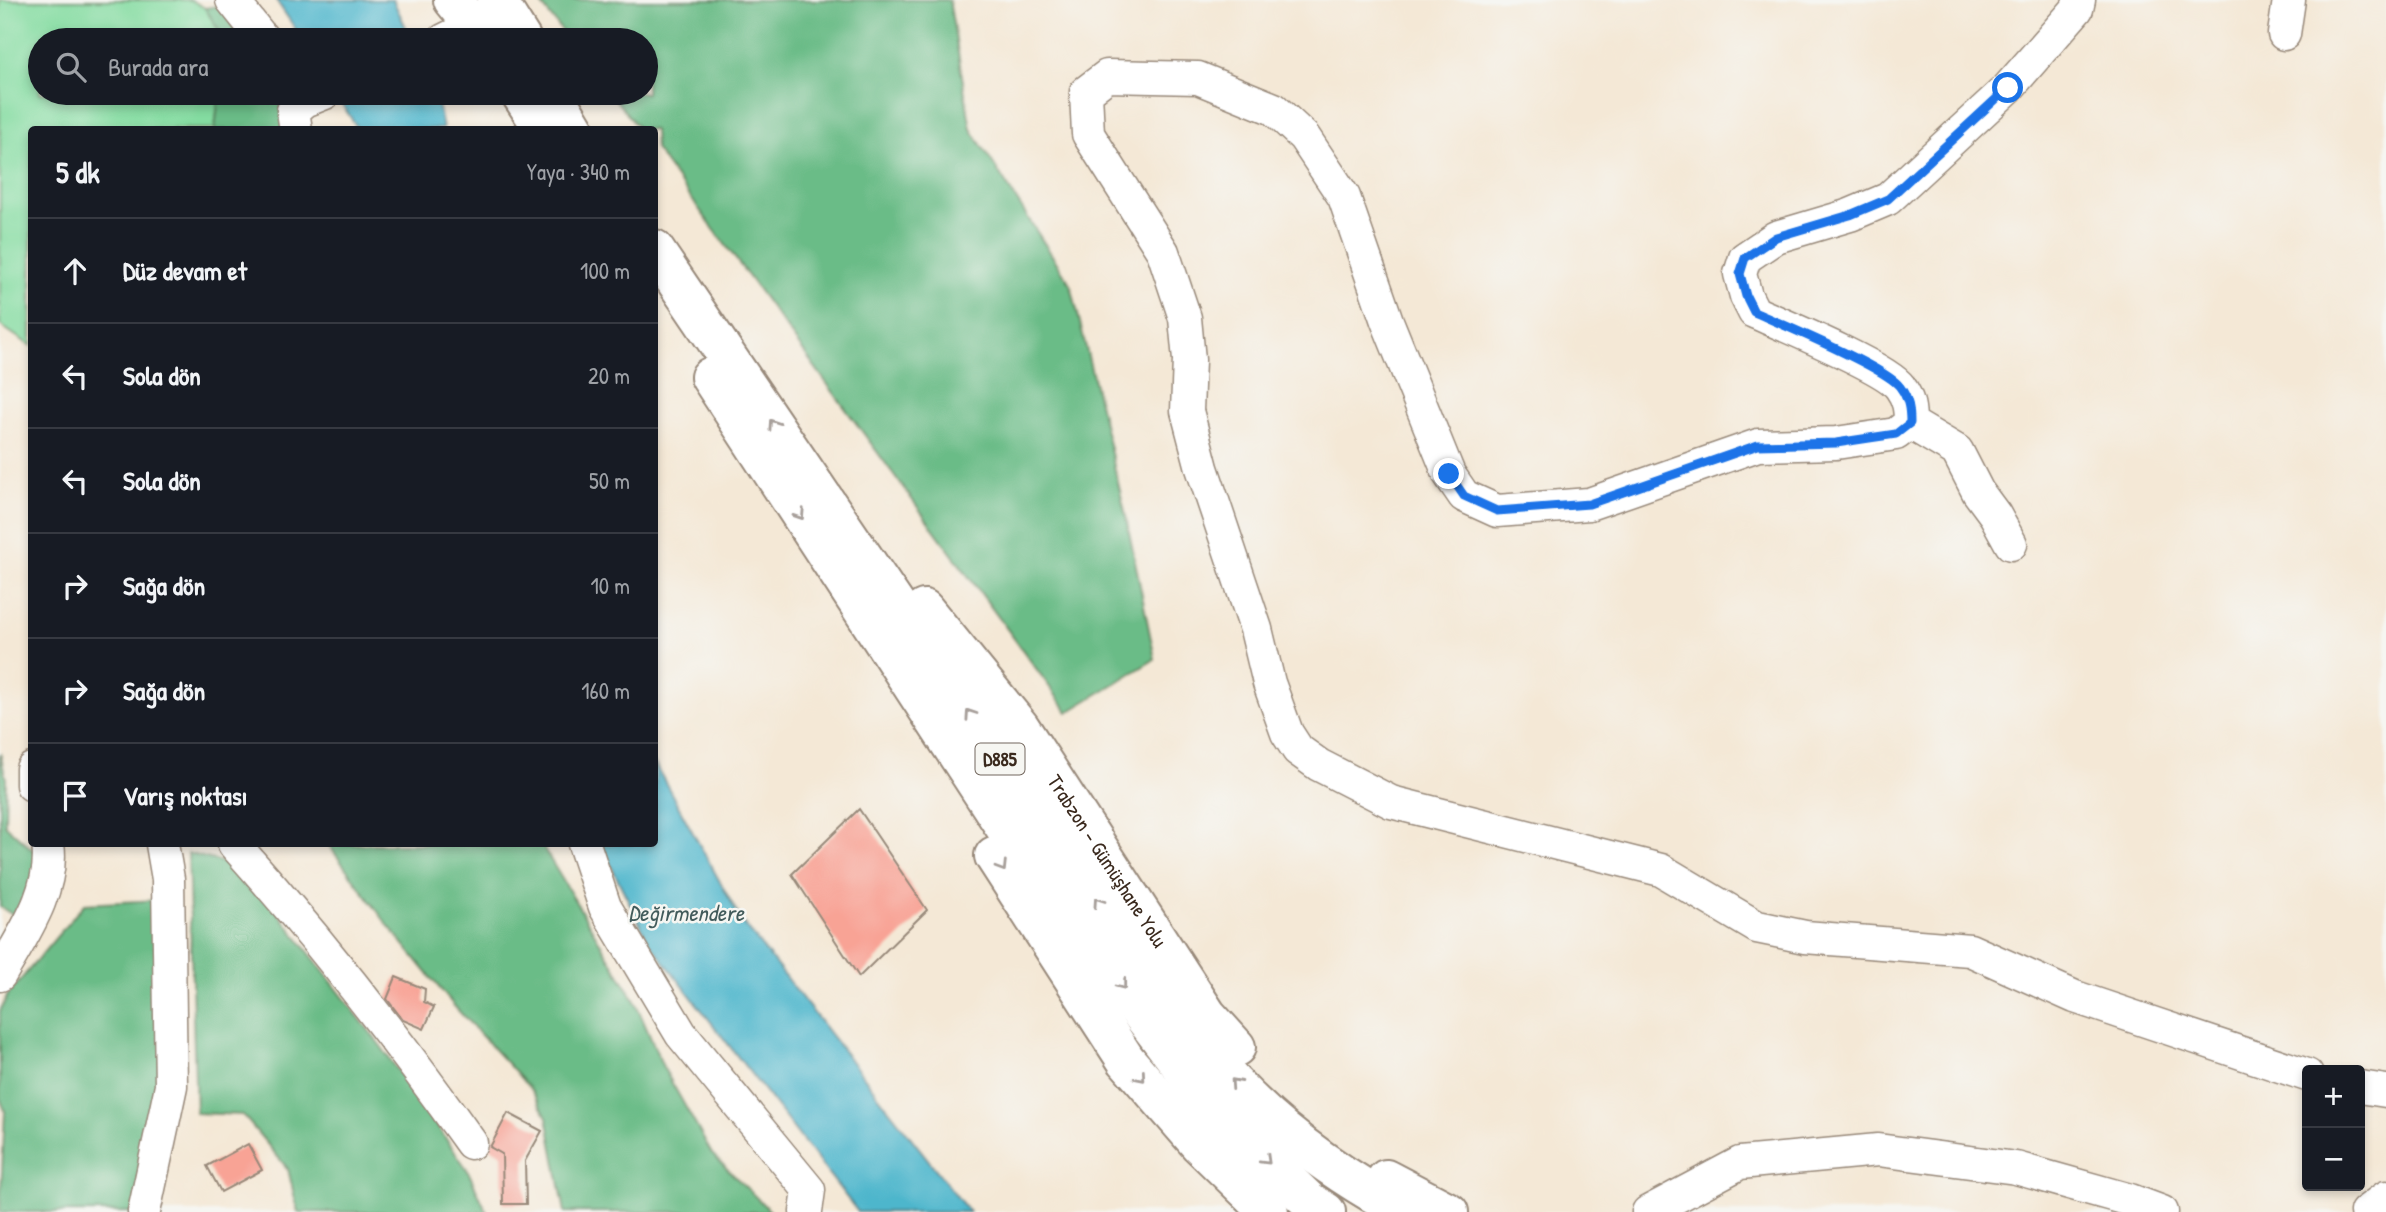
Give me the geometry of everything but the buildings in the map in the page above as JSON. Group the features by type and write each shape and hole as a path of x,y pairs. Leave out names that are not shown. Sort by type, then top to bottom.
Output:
{"highway":[{"path":"528,105 541,126"},
{"path":"560,105 573,126"},
{"name":"Trabzon - Gümüşhane Yolu","path":"658,255 1179,1021 1251,1102 1304,1147 1357,1186 1406,1212"},
{"name":"D885","path":"658,300 1038,878 1216,1112 1309,1201 1326,1212"},
{"name":"Trabzon - Gümüşhane Yolu","path":"802,466 961,652 1020,727 1207,1015 1267,1083 1333,1142 1387,1179 1448,1212"},
{"path":"824,552 912,723 1126,1060 1199,1144 1269,1212"}],"street":[{"path":"232,0 254,28"},
{"path":"1910,423 1910,405 1899,385 1856,359 1754,312 1740,274 1745,258 1776,237 1850,215 1888,199 2008,88 2077,9 2079,0"},
{"path":"2284,34 2289,0"},
{"path":"1910,423 1896,434 1836,443 1758,445 1589,504 1497,511 1464,496 1449,474 1387,321 1343,197 1304,137 1274,109 1198,78 1107,76 1086,92 1088,134 1163,252 1168,265 1185,318 1189,360 1187,411 1199,456 1256,629 1269,683 1287,733 1298,750 1319,765 1391,802 1661,870 1757,927 1805,937 1970,950 2075,997 2302,1072"},
{"path":"1910,423 1957,451 1978,492 1995,514 2011,544"},
{"path":"0,975 45,887 50,858 48,847"},
{"path":"144,1212 171,1086 168,879 163,847"},
{"path":"237,847 296,913 405,1051 471,1143"},
{"path":"585,847 605,907 681,1034 814,1205"},
{"path":"2365,1088 2386,1091"},
{"path":"1648,1212 1740,1163 1878,1150 2017,1168 2130,1200 2162,1212"},
{"path":"2366,1212 2386,1196"}],"green space":[{"path":"0,0 191,0 205,8 218,28 28,28 28,105 218,105 215,126 28,126 28,344 0,325"},
{"path":"538,0 949,0 971,129 1071,285 1125,512 1155,659 1068,712 658,153 658,126 637,126 620,105 658,105 658,28 560,28"},
{"path":"223,5 240,28 218,28 205,8"},
{"path":"218,105 281,105 287,126 215,126"},
{"path":"0,753 6,779 5,825 40,856 18,918 0,907"},
{"path":"330,847 543,847 634,999 663,1067 712,1154 771,1212 565,1212 547,1117 529,1087 455,1007 387,924"},
{"path":"188,853 244,868 380,1045 467,1169 487,1212 298,1212 288,1169 243,1115 196,1113"},
{"path":"158,900 165,1070 138,1212 0,1212 5,1111 0,1098 0,1011 7,996 84,904"}],"water":[{"path":"276,0 393,0 406,28 295,28"},
{"path":"343,105 438,105 442,126 356,126"},
{"name":"Değirmendere","path":"658,769 741,920 969,1212 858,1212 649,942 602,847 658,847"}],"route":[{"path":"1449,474 1464,496 1497,511 1589,504 1758,445 1836,443 1896,434 1910,423 1910,405 1899,385 1856,359 1754,312 1740,274 1745,258 1776,237 1850,215 1888,199 2008,88"}]}
